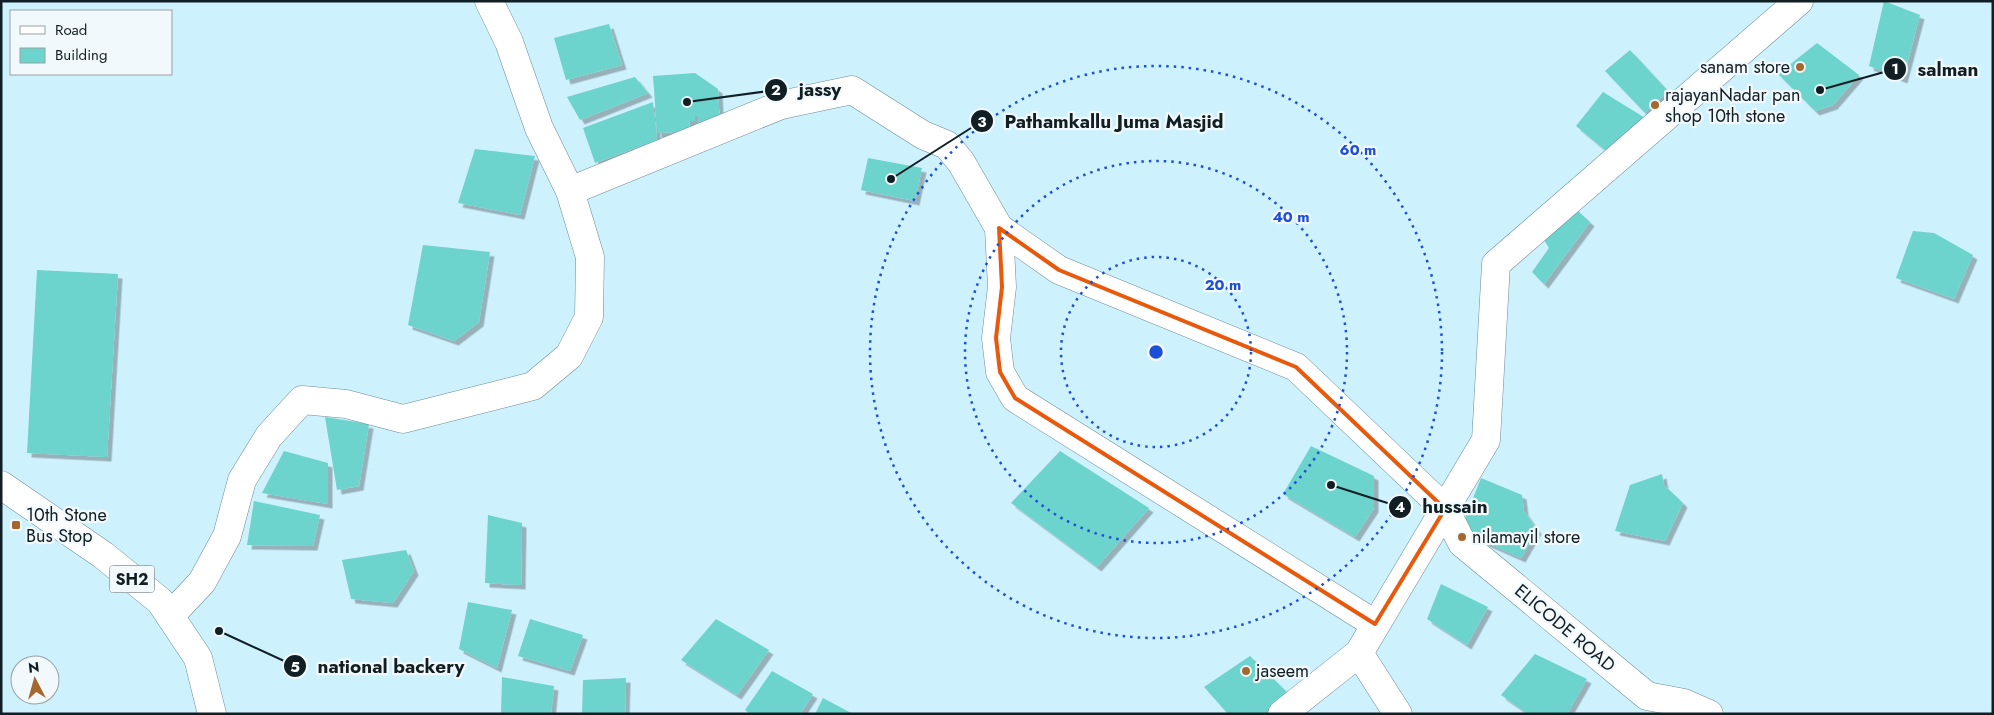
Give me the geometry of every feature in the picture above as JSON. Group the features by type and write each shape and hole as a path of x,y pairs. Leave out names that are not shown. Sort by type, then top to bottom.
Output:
{"street":[{"path":"170,616 202,582 227,536 242,480 268,436 302,400 346,404 403,419 533,386 569,356 589,317 590,257 570,191 539,128 509,42 489,1"},
{"path":"1282,714 1359,653 1486,440 1496,264 1799,1"},
{"path":"570,191 781,105 852,90 923,134 946,145 961,162 999,228 1002,287 996,338 1000,372 1015,398 1375,624"},
{"name":"ELICODE ROAD","path":"999,228 1059,270 1296,367 1444,509 1462,543 1646,696 1684,703 1709,714"},
{"name":"SH2","path":"1,484 104,555 160,601 198,658 212,714"},
{"path":"1359,653 1398,714"}],"highlighted area":[{"path":"999,228 1059,270 1296,367 1445,509 1375,624 1015,398 1000,372 996,338 1002,287"}],"building":[{"path":"1884,1 1920,15 1903,79 1869,66"},
{"path":"609,24 622,65 566,80 554,38"},
{"path":"1817,43 1859,75 1833,105 1815,111 1778,74"},
{"path":"1630,50 1668,91 1645,113 1605,71"},
{"path":"695,73 718,89 720,127 699,127 698,115 695,116 695,121 689,121 690,131 657,133 653,76"},
{"path":"635,77 648,93 580,120 567,97"},
{"path":"1603,92 1650,121 1611,155 1576,126"},
{"path":"653,102 657,140 595,163 583,128"},
{"path":"475,149 535,156 520,215 458,203"},
{"path":"868,158 922,168 915,201 861,190"},
{"path":"1568,202 1590,222 1544,284 1532,272 1549,248 1540,234"},
{"path":"1913,231 1934,233 1973,255 1954,299 1896,278"},
{"path":"423,245 490,252 479,322 454,341 408,325"},
{"path":"37,270 118,274 107,457 27,453"},
{"path":"325,417 369,424 359,486 337,490"},
{"path":"1311,446 1374,476 1374,508 1355,537 1283,494"},
{"path":"284,451 328,463 328,504 262,493"},
{"path":"1060,451 1149,508 1097,567 1011,503"},
{"path":"1662,474 1664,485 1683,503 1665,541 1615,531 1630,485"},
{"path":"1481,478 1522,495 1524,511 1537,530 1521,558 1460,531"},
{"path":"254,501 320,515 313,546 247,545"},
{"path":"488,515 522,523 521,585 485,583"},
{"path":"406,550 414,571 393,603 351,599 342,560"},
{"path":"1441,584 1488,607 1467,645 1427,619"},
{"path":"468,602 512,610 497,668 459,649"},
{"path":"530,619 583,635 570,671 518,656"},
{"path":"716,619 769,650 737,695 681,660"},
{"path":"1535,654 1587,679 1567,714 1528,714 1501,695"},
{"name":"jaseem","path":"1250,656 1292,697 1270,714 1228,714 1204,687"},
{"path":"772,671 813,694 800,714 750,714 745,710"},
{"path":"502,677 554,686 551,714 501,714"},
{"path":"626,678 625,714 582,714 583,680"},
{"path":"823,698 853,714 815,714"}],"place":[{"name":"sanam store","path":"1800,67"},
{"name":"salman","path":"1820,90"},
{"name":"jassy","path":"687,102"},
{"name":"rajayanNadar pan shop 10th stone","path":"1655,105"},
{"name":"Pathamkallu Juma Masjid","path":"891,179"},
{"name":"hussain","path":"1331,485"},
{"name":"10th Stone Bus Stop","path":"16,525"},
{"name":"nilamayil store","path":"1462,537"},
{"name":"national backery","path":"219,631"},
{"name":"jaseem","path":"1246,671"}]}
